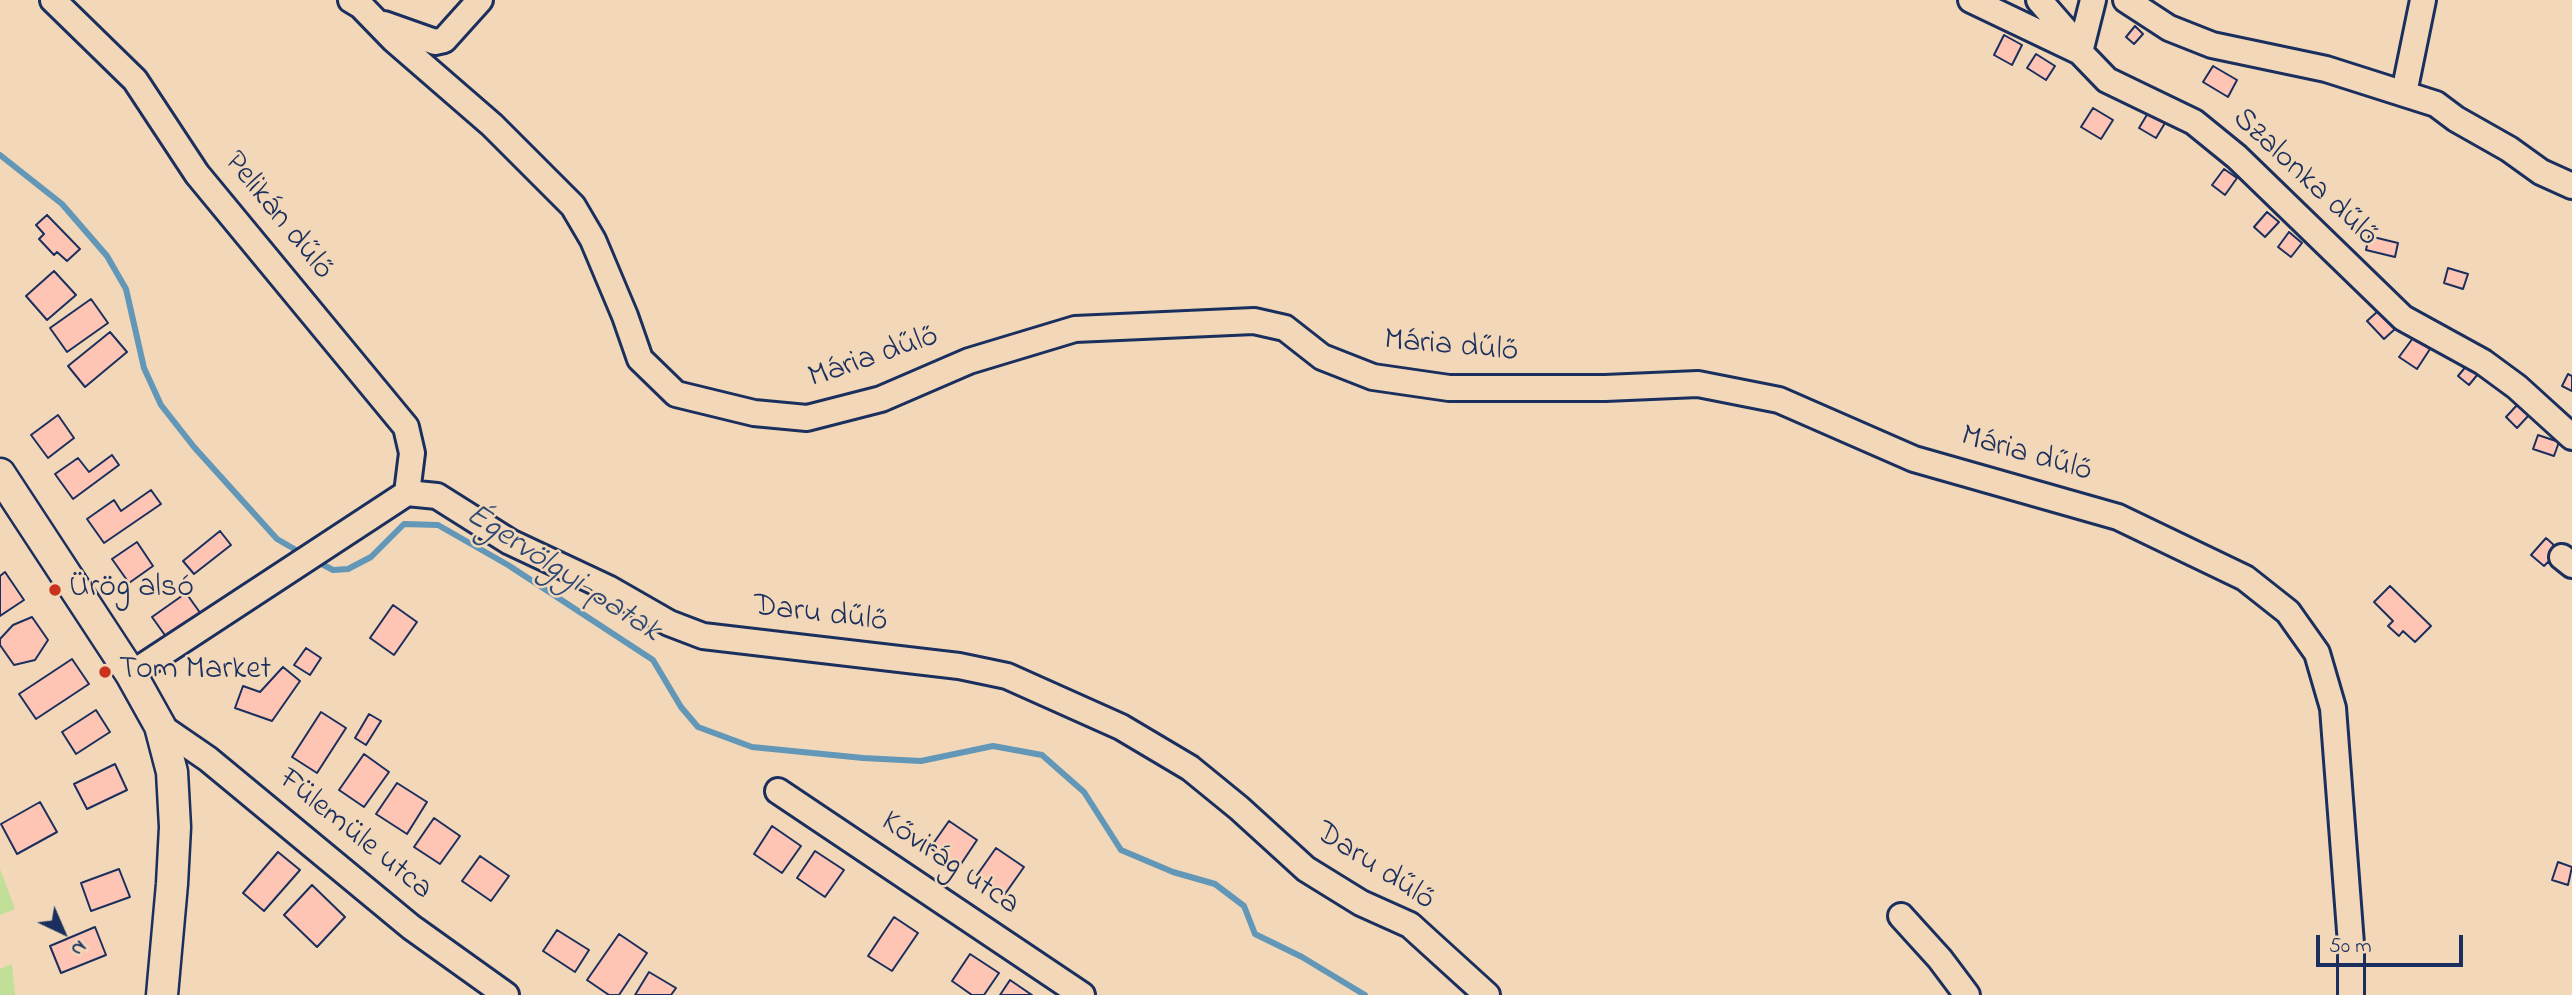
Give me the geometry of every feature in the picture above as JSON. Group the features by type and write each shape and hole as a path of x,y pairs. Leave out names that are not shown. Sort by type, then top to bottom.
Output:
{"main road":[{"path":"0,474 131,674 160,726 172,772 175,827 162,995"}],"street":[{"name":"Pelikán dűlő","path":"53,0 135,80 197,174 406,427 412,453 407,493"},
{"name":"Mária dűlő","path":"351,0 361,6 492,125 573,206 598,253 640,359 676,394 754,413 807,418 881,398 969,362 1075,329 1254,321 1285,328 1322,357 1373,377 1449,388 1605,388 1698,384 1779,400 1914,459 2118,517 2245,578 2288,612 2317,653 2333,708 2351,944 2351,995"},
{"path":"377,22 435,42 444,40 480,0"},
{"name":"Szalonka dűlő","path":"1971,0 2080,52 2106,80 2194,122 2237,157 2403,318 2483,362 2517,387 2572,437"},
{"path":"2039,0 2073,39 2080,52"},
{"path":"2080,52 2093,0"},
{"path":"2126,0 2169,28 2212,45 2326,69 2436,104 2456,119 2510,149 2541,172 2572,186"},
{"path":"2404,93 2423,0"},
{"path":"131,674 407,493"},
{"name":"Daru dűlő","path":"407,493 437,496 510,542 608,587 669,623 703,636 959,666 1007,676 1121,727 1190,768 1239,807 1306,869 1361,902 1410,925 1487,995"},
{"name":"Fülemüle utca","path":"160,726 208,759 411,927 506,995"},
{"name":"Kővirág utca","path":"778,791 1082,995"},
{"path":"1901,916 1940,959 1967,995"}],"green space":[{"path":"0,869 15,909 0,915"},
{"path":"12,964 15,995 0,995 0,969"}],"building":[{"path":"2135,26 2143,34 2134,44 2126,37"},
{"path":"2004,35 2022,45 2012,65 1994,55"},
{"path":"2036,54 2055,66 2046,80 2027,68"},
{"path":"2213,66 2237,80 2228,97 2203,82"},
{"path":"2093,108 2113,120 2101,139 2081,127"},
{"path":"2148,113 2165,123 2156,138 2139,128"},
{"path":"2224,169 2237,178 2225,195 2212,185"},
{"path":"2267,212 2279,222 2265,237 2254,227"},
{"path":"47,215 80,249 67,261 57,252 54,255 39,239 44,234 36,225"},
{"path":"2289,232 2302,243 2291,257 2278,247"},
{"path":"2369,236 2398,243 2395,257 2366,250"},
{"path":"2448,268 2468,274 2463,289 2444,283"},
{"path":"54,271 76,295 47,320 26,296"},
{"path":"91,299 108,323 67,352 50,328"},
{"path":"2378,311 2395,329 2384,339 2367,321"},
{"path":"110,332 127,352 85,387 68,366"},
{"path":"2413,338 2430,349 2417,369 2399,357"},
{"path":"2468,364 2478,374 2469,385 2458,376"},
{"path":"2568,374 2572,376 2572,391 2562,386"},
{"path":"2518,404 2529,415 2517,428 2506,417"},
{"path":"58,415 74,438 48,458 31,435"},
{"path":"2538,435 2559,442 2554,456 2533,449"},
{"path":"112,455 119,465 73,499 55,474 78,458 89,472"},
{"path":"151,490 161,504 104,543 87,519 114,500 121,511"},
{"path":"220,531 231,545 194,574 183,561"},
{"path":"2546,538 2564,554 2553,566 2548,562 2544,566 2531,555"},
{"path":"137,542 153,566 129,583 112,559"},
{"path":"5,572 24,600 0,616 0,576"},
{"path":"2390,586 2431,626 2415,642 2403,631 2399,636 2388,626 2393,621 2374,602"},
{"path":"186,593 201,614 167,638 152,617"},
{"path":"393,605 417,622 394,655 370,638"},
{"path":"32,617 48,640 35,660 14,665 0,645 0,639 13,625"},
{"path":"306,648 321,658 310,675 294,665"},
{"path":"72,659 89,684 36,719 19,694"},
{"path":"283,667 300,681 272,721 235,708 243,686 260,692"},
{"path":"96,710 110,732 76,754 62,732"},
{"path":"321,712 346,728 317,773 292,757"},
{"path":"369,714 381,721 366,745 355,738"},
{"path":"364,754 389,772 364,807 339,790"},
{"path":"115,764 127,790 87,809 74,784"},
{"path":"397,783 427,802 407,834 376,814"},
{"path":"40,802 57,832 17,854 1,824"},
{"path":"434,818 460,836 440,864 414,847"},
{"path":"949,821 977,840 959,867 930,848"},
{"path":"772,826 801,846 782,873 754,854"},
{"path":"996,848 1024,867 1005,894 977,875"},
{"path":"815,851 844,870 825,897 797,878"},
{"path":"278,852 300,870 264,911 243,893"},
{"path":"480,856 509,876 491,901 462,881"},
{"path":"2558,862 2572,867 2568,885 2552,880"},
{"path":"119,869 130,897 91,911 81,883"},
{"path":"312,885 345,917 317,947 284,915"},
{"path":"894,917 918,933 892,971 868,956"},
{"path":"95,927 106,955 61,973 50,946"},
{"path":"557,930 589,950 575,972 543,951"},
{"path":"619,934 647,953 619,995 609,995 587,980"},
{"path":"970,954 999,973 984,995 972,995 952,981"},
{"path":"649,972 676,988 671,995 635,995"},
{"path":"1010,980 1032,995 1000,995"}],"waterway":[{"name":"Égervölgyi-patak","path":"0,155 62,204 107,256 126,289 144,368 161,405 194,447 277,539 303,554"},
{"name":"Égervölgyi-patak","path":"316,561 333,570 348,569 371,557 404,524 438,525 508,565 653,660 681,707 698,727 752,747 921,761 993,746 1042,755 1084,792 1121,850 1173,872 1215,884 1244,906 1255,934 1302,957 1365,995"}],"place":[{"name":"Ürög alsó","path":"55,590"},
{"name":"Tom Market","path":"105,672"}]}
